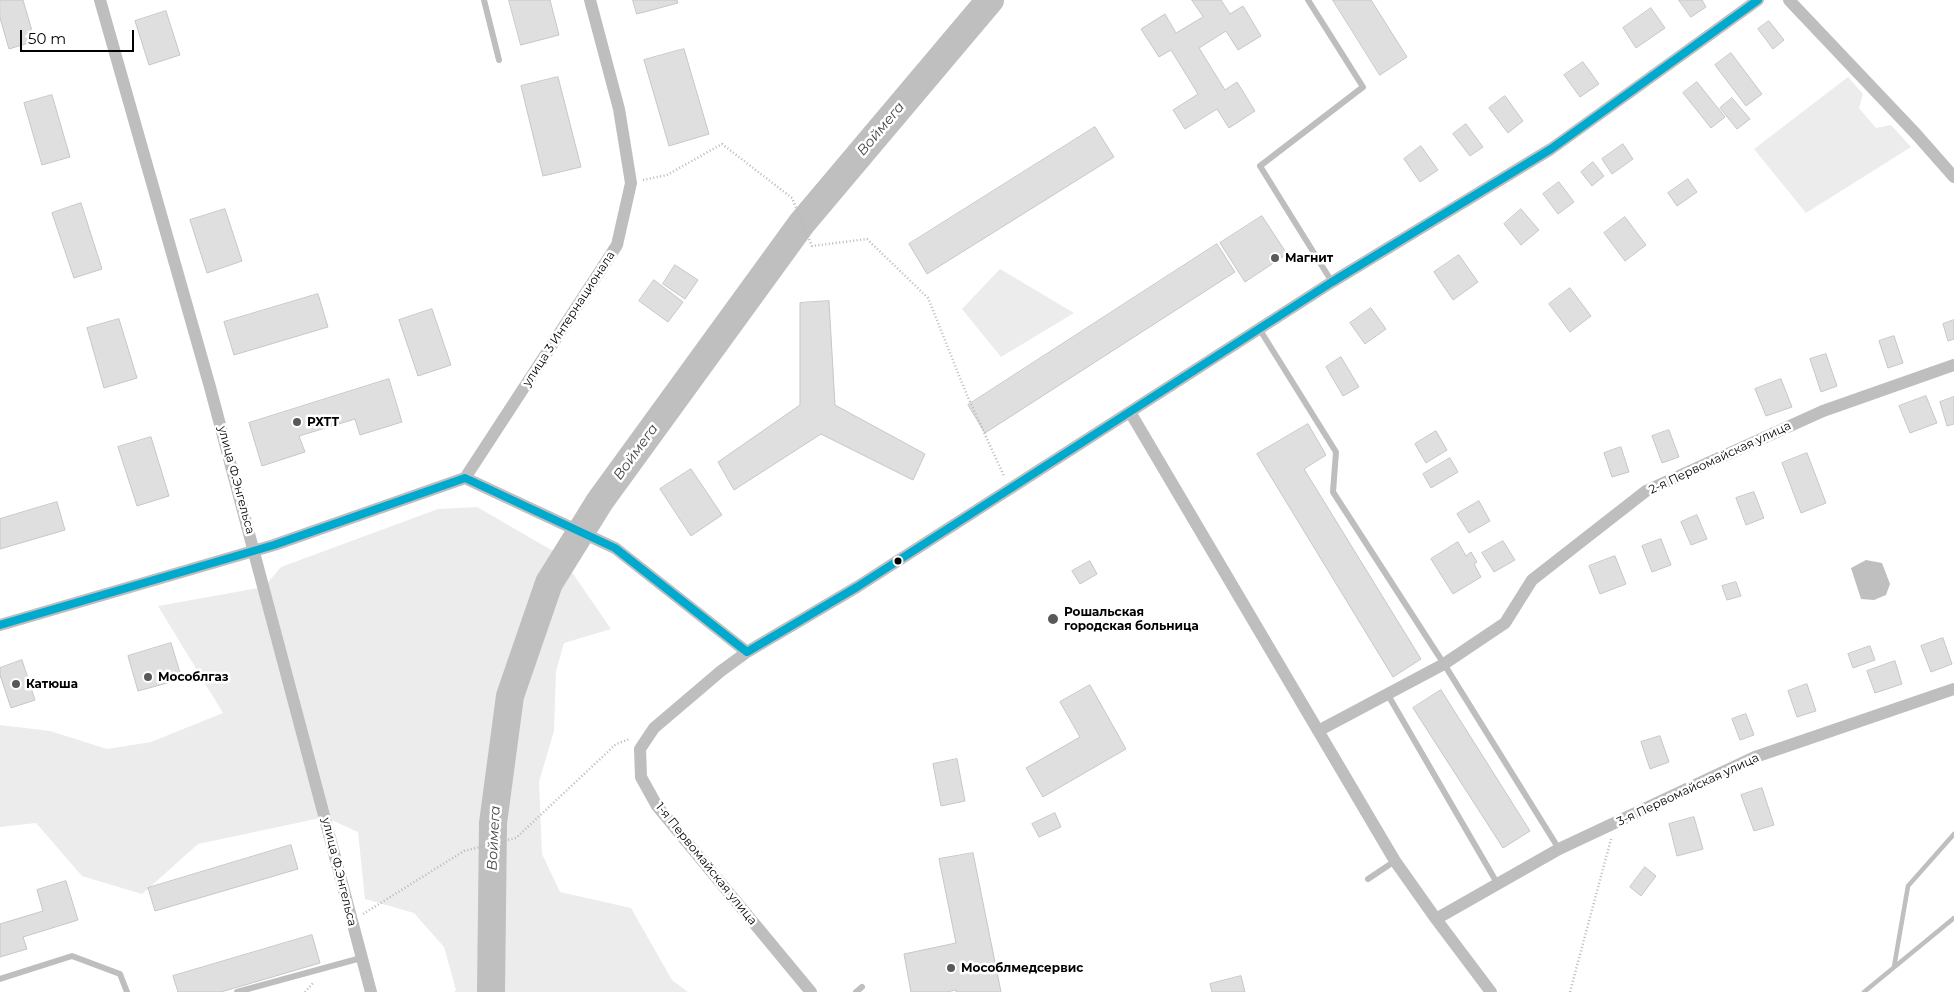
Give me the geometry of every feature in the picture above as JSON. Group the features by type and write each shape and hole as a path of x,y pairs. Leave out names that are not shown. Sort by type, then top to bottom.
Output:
{"street":[{"name":"улица Ф.Энгельса","path":"100,0 210,386 371,992"},
{"name":"улица 3 Интернационала","path":"465,478 617,246 631,183 619,109 590,0"},
{"name":"1-я Первомайская улица","path":"811,992 657,806 642,777 640,749 654,728 747,652 857,587 1332,282 1551,149 1758,0"},
{"path":"1789,0 1916,134 1954,177"},
{"name":"2-я Первомайская улица","path":"1318,732 1444,664 1505,623 1532,580 1646,491 1823,411 1954,365"},
{"path":"1130,412 1395,861 1491,992"},
{"path":"0,625 255,551 465,478 615,548 747,652"},
{"name":"3-я Первомайская улица","path":"1436,919 1559,849 1755,757 1954,689"}],"lane":[{"path":"484,0 499,60"},
{"path":"1308,0 1363,87 1260,166 1332,282"},
{"path":"1260,330 1336,452 1333,492 1444,664 1559,849"},
{"path":"1388,695 1497,883"},
{"path":"1368,879 1395,861"},
{"path":"0,979 72,956 120,974 126,992"},
{"path":"237,992 361,958"},
{"path":"856,992 862,987"}],"path":[{"path":"631,183 668,175 722,144 792,198 812,246 867,239 928,298 966,393 1010,489"},
{"path":"351,922 464,851 516,838 616,744 631,738"},
{"path":"1570,992 1614,824"}],"shaded area":[{"path":"1848,77 1863,94 1859,108 1876,128 1891,125 1911,147 1806,213 1754,149"},
{"path":"1000,269 1074,313 1001,357 962,309"},
{"path":"477,507 560,555 611,629 564,643 556,671 554,731 539,782 542,854 560,892 631,908 672,980 688,992 454,992 456,990 444,947 414,913 365,899 358,832 325,817 198,844 142,894 82,876 36,823 0,827 0,725 50,731 107,749 151,742 223,713 158,606 264,587 281,567 438,509"},
{"path":"1866,560 1882,563 1890,584 1886,595 1874,600 1861,599 1851,568"}],"building":[{"path":"0,0 23,0 35,41 9,49 0,18"},
{"path":"509,0 550,0 559,35 521,45"},
{"path":"633,0 677,0 678,3 637,14"},
{"path":"1192,0 1221,0 1230,14 1243,6 1261,36 1238,50 1226,31 1199,48 1225,90 1237,82 1255,111 1229,128 1217,109 1185,129 1173,110 1198,94 1171,50 1159,57 1141,29 1165,14 1176,33 1203,17"},
{"path":"1333,0 1371,0 1407,57 1380,75"},
{"path":"1679,0 1702,0 1706,7 1691,17"},
{"path":"1651,8 1665,28 1636,48 1623,28"},
{"path":"166,11 180,55 149,65 135,21"},
{"path":"1769,21 1784,40 1773,49 1758,29"},
{"path":"684,49 709,134 669,146 644,60"},
{"path":"1731,53 1762,94 1746,106 1715,65"},
{"path":"1583,62 1599,84 1580,97 1564,75"},
{"path":"558,77 581,167 543,176 521,86"},
{"path":"1697,82 1725,117 1711,128 1683,93"},
{"path":"52,95 70,157 42,165 24,103"},
{"path":"1505,96 1523,121 1508,133 1489,108"},
{"path":"1732,98 1750,119 1737,129 1720,108"},
{"path":"1466,124 1483,147 1470,156 1453,134"},
{"path":"1095,127 1114,157 927,274 909,244"},
{"path":"1623,144 1633,159 1612,174 1602,159"},
{"path":"1421,146 1438,170 1420,182 1404,159"},
{"path":"1593,162 1604,176 1592,186 1581,172"},
{"path":"1688,179 1697,192 1677,206 1668,193"},
{"path":"1559,182 1574,202 1558,214 1543,194"},
{"path":"81,203 102,269 74,278 52,213"},
{"path":"225,209 242,261 207,273 190,220"},
{"path":"1521,209 1539,230 1521,245 1504,224"},
{"path":"1262,216 1287,254 1245,282 1220,243"},
{"path":"1625,217 1646,245 1625,261 1604,233"},
{"path":"1217,244 1235,272 985,433 968,405"},
{"path":"1459,255 1478,282 1453,300 1434,272"},
{"path":"675,265 698,280 685,299 663,284"},
{"path":"654,280 683,302 668,322 639,301"},
{"path":"1570,288 1591,316 1570,332 1549,304"},
{"path":"318,294 328,327 234,355 224,322"},
{"path":"829,301 835,405 925,454 913,480 821,434 734,490 718,462 800,405 800,303"},
{"path":"1371,308 1386,329 1365,344 1350,323"},
{"path":"432,309 451,365 418,376 399,320"},
{"path":"119,319 137,378 104,388 87,328"},
{"path":"1954,320 1954,339 1948,341 1943,324"},
{"path":"1894,336 1903,363 1888,368 1879,341"},
{"path":"1826,354 1837,386 1821,392 1810,359"},
{"path":"1341,357 1359,387 1343,396 1326,367"},
{"name":"РХТТ","path":"389,379 402,422 360,435 355,419 299,436 305,452 262,466 249,423"},
{"path":"1781,379 1792,407 1766,416 1755,389"},
{"path":"1926,396 1937,423 1910,433 1899,406"},
{"path":"1954,397 1954,424 1947,426 1940,402"},
{"path":"1308,424 1326,455 1304,469 1421,659 1393,677 1257,454"},
{"path":"1669,430 1679,457 1662,463 1652,436"},
{"path":"1436,431 1447,450 1426,463 1415,444"},
{"path":"151,437 169,496 137,506 118,447"},
{"path":"1621,447 1629,472 1612,477 1604,453"},
{"path":"1807,453 1826,503 1801,513 1782,463"},
{"path":"1450,458 1458,472 1431,488 1423,474"},
{"path":"691,469 722,515 691,536 660,489"},
{"path":"1754,492 1764,518 1746,525 1736,498"},
{"path":"1479,501 1490,521 1469,533 1457,514"},
{"path":"57,502 65,530 0,549 0,519"},
{"path":"1697,515 1707,539 1691,545 1681,522"},
{"path":"1661,539 1671,565 1652,572 1642,546"},
{"path":"1503,541 1515,560 1494,572 1482,553"},
{"path":"1458,542 1466,556 1471,552 1477,562 1474,564 1481,577 1453,594 1431,559"},
{"path":"1615,556 1626,584 1600,594 1589,566"},
{"path":"1090,561 1097,574 1080,584 1072,571"},
{"path":"1736,582 1741,596 1727,600 1722,586"},
{"path":"1943,638 1952,664 1931,672 1921,646"},
{"path":"171,643 182,679 138,691 128,656"},
{"path":"1870,646 1875,660 1853,668 1848,654"},
{"path":"22,660 35,700 11,708 0,675 0,668"},
{"path":"1895,661 1902,684 1875,693 1867,671"},
{"path":"1807,684 1816,711 1797,717 1788,691"},
{"path":"1090,685 1126,749 1043,797 1026,768 1080,737 1060,702"},
{"path":"1441,690 1530,831 1503,848 1413,708"},
{"path":"1746,714 1754,735 1740,740 1732,719"},
{"path":"1660,736 1669,762 1650,769 1641,742"},
{"path":"957,759 965,801 941,806 933,764"},
{"path":"1762,788 1774,825 1754,831 1741,795"},
{"path":"1055,813 1061,827 1039,837 1032,824"},
{"path":"1694,817 1703,849 1677,856 1669,824"},
{"path":"291,845 298,869 155,911 148,888"},
{"path":"973,853 1001,992 956,992 956,990 947,992 911,992 904,954 956,943 939,859"},
{"path":"1645,867 1656,876 1641,896 1630,887"},
{"path":"66,881 78,920 23,937 27,949 0,957 0,924 43,911 37,890"},
{"path":"312,935 320,963 221,992 178,992 173,976"},
{"path":"1241,976 1245,992 1212,992 1210,984"}],"waterway":[{"name":"Воймега","path":"491,992 493,823 510,696 549,583 600,501 802,223 990,0"},
{"path":"1894,967 1908,886 1954,834"},
{"path":"1864,992 1954,918"}],"transit line":[{"path":"0,625 274,545 465,478 615,548 747,652 857,587 1332,282 1551,149 1758,0"}],"place":[{"name":"Магнит","path":"1275,258"},
{"name":"РХТТ","path":"297,422"},
{"name":"Рошальская городская больница","path":"1053,619"},
{"name":"Мособлгаз","path":"148,677"},
{"name":"Катюша","path":"16,684"},
{"name":"Мособлмедсервис","path":"951,968"}]}
